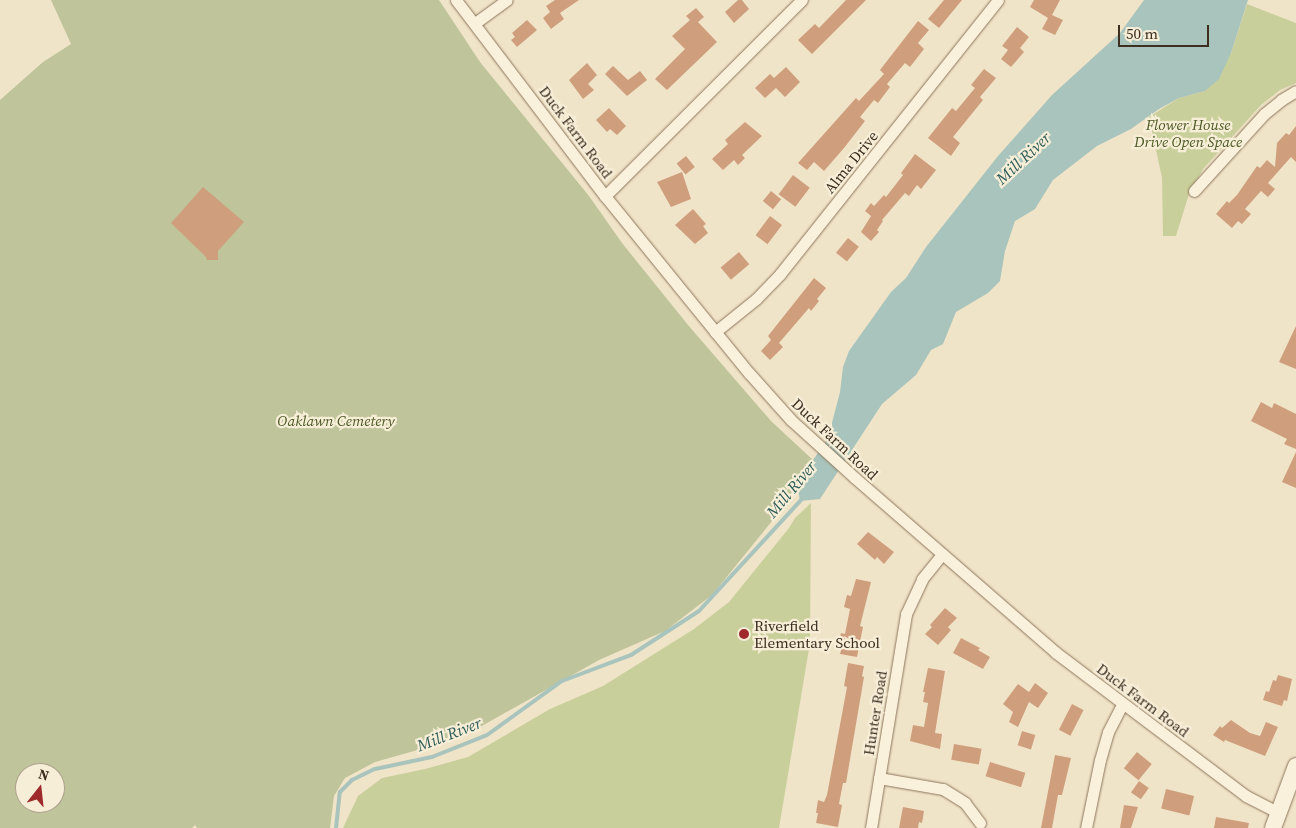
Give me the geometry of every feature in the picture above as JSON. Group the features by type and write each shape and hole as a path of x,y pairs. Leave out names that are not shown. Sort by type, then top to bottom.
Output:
{"main road":[{"path":"1276,821 1296,766"}],"street":[{"name":"Duck Farm Road","path":"456,0 605,196 769,396 854,478 1055,652 1246,796 1276,821"},
{"path":"475,23 507,0"},
{"path":"605,196 802,0"},
{"name":"Alma Drive","path":"715,332 756,299 780,274 998,0"},
{"path":"1194,191 1264,114 1296,91"},
{"name":"Hunter Road","path":"871,828 906,614 922,579 942,554"},
{"path":"1086,828 1100,760 1108,732 1122,704"},
{"path":"879,778 943,789 965,803 980,823"}],"green space":[{"name":"Oaklawn Cemetery","path":"51,0 439,0 480,62 589,196 622,243 688,325 771,421 813,460 798,489 712,595 665,631 599,660 480,727 439,744 375,762 345,778 334,796 330,828 197,828 195,825 192,828 0,828 0,100 43,62 71,44"},
{"name":"Flower House Drive Open Space","path":"1247,4 1296,23 1296,83 1280,90 1261,105 1203,169 1189,194 1176,236 1163,236 1162,178 1149,117 1179,98 1205,91 1231,53"},
{"name":"Riverfield Elementary School","path":"811,503 810,643 779,828 343,828 358,796 382,778 468,757 550,709 603,686 694,629 729,602 795,518"}],"water":[{"path":"1144,0 1248,0 1231,53 1219,79 1205,91 1179,98 1159,109 1131,129 1097,146 1053,180 1035,209 1015,221 1005,251 1000,281 988,293 956,312 943,344 931,350 916,375 882,404 820,499 800,501 798,489 813,460 828,438 840,392 843,367 849,351 891,292 906,278 926,247 998,156 1052,95 1120,33"}],"building":[{"path":"555,0 579,0 560,13 564,19 551,29 543,18 550,12 546,6"},
{"path":"738,0 742,0 749,9 734,23 725,12"},
{"path":"846,0 866,0 812,54 798,40 815,24 819,28"},
{"path":"944,0 962,0 939,28 928,19"},
{"path":"1034,0 1060,0 1052,15 1063,20 1055,35 1042,29 1048,18 1030,7"},
{"path":"696,8 704,17 698,22 717,42 667,90 655,79 685,49 672,36 690,20 686,16"},
{"path":"527,20 537,30 517,47 511,40 515,37 512,33"},
{"path":"918,21 929,30 918,43 924,49 910,67 905,63 887,84 890,87 878,103 874,100 860,117 865,121 844,148 824,171 814,162 807,170 798,163 856,98 859,101 884,74 880,70"},
{"path":"1017,27 1029,37 1020,48 1024,52 1011,67 1001,59 1008,50 1002,46"},
{"path":"587,63 597,75 588,84 594,90 583,99 569,80"},
{"path":"613,66 628,80 640,71 647,80 627,96 605,74"},
{"path":"786,67 800,82 785,97 776,88 765,98 755,88 770,74 774,78"},
{"path":"984,69 996,78 980,97 983,100 953,137 960,143 951,156 928,138 952,108 956,111 975,88 971,85"},
{"path":"609,108 626,126 617,135 610,129 607,132 596,120"},
{"path":"745,122 762,136 742,155 745,158 738,165 734,160 723,170 712,159 728,144 725,140"},
{"path":"1296,126 1296,162 1291,157 1268,183 1275,189 1268,197 1261,191 1245,209 1251,214 1242,224 1238,221 1232,228 1216,214 1227,201 1229,203 1237,195 1257,166 1260,168 1267,160 1275,167 1277,143 1286,133 1289,135"},
{"path":"915,154 936,170 921,189 917,185 909,196 905,193 882,220 877,230 879,232 871,241 861,232 871,216 865,211 871,203 874,206 884,195 886,197 903,175 901,173"},
{"path":"686,156 695,167 685,174 677,164"},
{"path":"682,172 691,199 671,207 657,182"},
{"path":"793,175 810,188 795,207 779,194"},
{"path":"203,187 244,222 218,251 218,260 207,260 171,223"},
{"path":"771,191 781,199 773,209 763,201"},
{"path":"693,209 706,224 703,226 708,233 695,244 675,225"},
{"path":"770,216 782,225 768,244 756,235"},
{"path":"848,238 859,247 847,262 836,253"},
{"path":"739,252 749,264 731,280 721,267"},
{"path":"814,278 826,288 817,299 819,301 811,311 809,308 779,343 783,347 770,360 761,351 771,340 768,336"},
{"path":"1296,326 1296,369 1279,362"},
{"path":"1261,402 1272,408 1274,403 1296,414 1296,449 1284,444 1287,439 1251,421"},
{"path":"1296,452 1296,488 1282,482"},
{"path":"868,532 894,552 884,564 877,557 875,560 857,544"},
{"path":"856,579 871,582 860,626 863,627 857,657 840,654 841,650 838,650 841,633 845,634 850,609 844,607 847,595 851,596"},
{"path":"945,608 957,618 948,627 951,630 938,645 925,634 932,627 930,625"},
{"path":"961,638 980,648 978,650 990,657 983,669 953,653"},
{"path":"848,663 864,666 862,676 864,677 846,783 843,783 839,804 842,805 838,827 816,823 818,813 816,813 818,800 824,802 827,795 847,687 844,686"},
{"path":"928,668 945,671 935,733 942,734 940,749 910,741 913,725 924,727 928,703 923,702 925,692 923,692"},
{"path":"1278,675 1292,679 1287,701 1284,700 1282,706 1263,700 1266,691 1269,692 1273,680 1276,681"},
{"path":"1035,683 1048,693 1038,708 1029,702 1018,727 1009,722 1013,712 1003,704 1018,684 1029,692"},
{"path":"1072,704 1084,710 1070,736 1059,730"},
{"path":"1231,720 1250,733 1260,736 1266,722 1278,727 1265,756 1225,740 1224,742 1213,735 1220,726 1222,728"},
{"path":"1022,731 1035,735 1031,749 1018,745"},
{"path":"954,744 982,749 979,765 951,760"},
{"path":"1137,752 1152,764 1139,780 1124,768"},
{"path":"1055,755 1071,758 1062,795 1058,795 1052,828 1041,828"},
{"path":"990,762 1025,773 1021,787 986,776"},
{"path":"1139,781 1149,788 1141,799 1131,792"},
{"path":"1166,789 1194,796 1189,815 1161,808"},
{"path":"1124,805 1138,807 1131,828 1120,828"},
{"path":"903,807 924,811 922,823 919,822 918,828 899,828"},
{"path":"1216,817 1249,823 1248,828 1214,828"}],"waterway":[{"name":"Mill River","path":"336,828 340,792 352,780 375,769 432,757 487,735 562,681 631,655 699,611 802,499"}],"place":[{"name":"Riverfield Elementary School","path":"744,634"}]}
